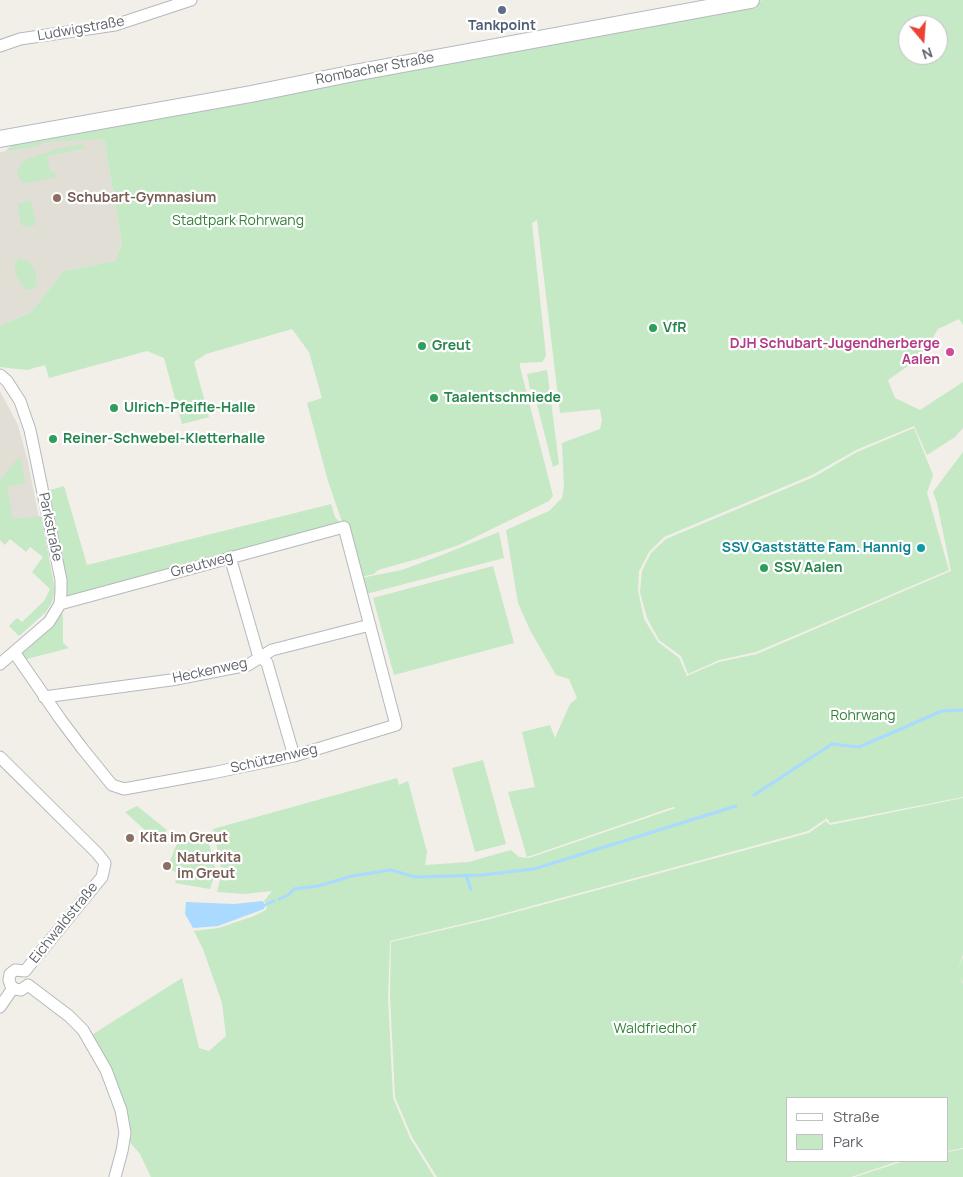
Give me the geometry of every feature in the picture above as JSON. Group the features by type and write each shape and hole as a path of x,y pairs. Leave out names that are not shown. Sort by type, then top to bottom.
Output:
{"main road":[{"name":"Rombacher Straße","path":"0,139 751,0"}],"street":[{"name":"Ludwigstraße","path":"0,46 20,39 115,25 191,0"},
{"name":"Parkstraße","path":"0,374 20,401 30,430 61,580 60,604"},
{"name":"Greutweg","path":"60,604 344,527"},
{"name":"Schützenweg","path":"14,652 44,697 82,748 112,785 124,788 212,773 294,756 396,725 344,527"},
{"path":"230,558 260,656 267,663 294,756"},
{"path":"0,664 49,622 60,604"},
{"name":"Heckenweg","path":"44,697 171,680 248,664 272,650 370,625"},
{"name":"Eichwaldstraße","path":"0,757 103,859 105,864 102,877 25,971 5,971 13,988"},
{"path":"0,1007 13,988 21,990 28,985 30,978 25,971"},
{"path":"28,985 69,1016 83,1030 106,1070 121,1110 125,1132 115,1177"}],"shaded area":[{"name":"Schubart-Gymnasium","path":"101,128 122,244 115,261 64,271 31,312 0,326 0,152 6,151 13,143"},
{"path":"0,391 18,425 28,462 41,528 0,533"}],"green space":[{"path":"763,0 963,0 963,325 959,319 938,329 921,357 888,380 895,398 920,410 963,382 963,428 955,437 927,455 914,426 856,450 812,475 664,537 649,552 639,571 638,591 644,619 658,642 679,658 687,676 719,662 757,654 951,571 933,492 963,452 963,797 830,823 827,818 808,831 491,917 390,941 388,998 393,1098 410,1138 434,1177 151,1177 140,1154 128,1140 90,1036 182,978 199,1048 209,1051 226,1036 222,1003 203,949 194,931 219,928 266,910 267,906 264,901 272,891 244,894 217,892 222,872 213,829 397,778 399,785 408,781 427,852 425,865 469,862 511,850 519,857 529,858 676,808 673,807 527,857 508,792 535,787 522,732 550,725 555,738 570,704 577,698 569,679 556,675 530,630 518,603 506,530 549,511 562,498 564,486 562,443 600,429 602,421 600,409 560,413 537,220 532,223 546,356 542,362 520,363 520,367 553,496 549,501 459,545 361,577 328,481 307,403 322,398 309,352 292,329 206,354 194,362 209,417 182,424 164,358 147,351 49,378 45,365 27,370 0,367 0,326 31,312 64,271 115,261 122,244 104,139 45,142 38,146 6,151 13,143"},
{"path":"82,144 86,148 47,156 50,171 56,174 55,178 24,183 17,174 19,166 25,160 60,148"},
{"path":"31,200 36,225 25,227 21,224 18,205"},
{"path":"20,258 29,262 36,273 37,285 31,290 24,288 15,274 15,263"},
{"path":"547,370 559,464 553,467 533,389 530,389 527,374"},
{"path":"914,428 933,475 927,493 949,570 756,652 719,660 688,674 681,656 659,640 647,618 640,592 642,571 651,553 666,539 814,477 857,452"},
{"path":"20,456 25,483 7,487 13,519 41,516 55,590 52,602 46,612 19,636 9,626 17,618 22,622 44,601 50,589 32,572 43,557 30,547 26,552 10,539 5,545 0,540 0,480"},
{"path":"64,486 87,565 331,504 335,517 344,527 60,604 43,492"},
{"path":"499,532 504,558 366,594 361,578 402,570"},
{"path":"493,566 514,643 394,675 373,598"},
{"path":"61,608 63,643 69,648 23,660 18,652"},
{"path":"483,760 506,844 475,852 452,768"},
{"name":"Waldfriedhof","path":"963,798 963,954 958,971 963,957 963,982 960,977 963,984 963,1148 948,1151 948,1097 786,1097 786,1162 896,1162 851,1177 437,1177 412,1137 395,1097 390,995 391,942 490,919 809,833 826,821 830,825"},
{"path":"137,806 167,830 156,840 125,812"},
{"path":"188,832 206,832 216,871 210,889 175,883 178,873 171,870 173,863 170,861 178,841 186,842"},
{"path":"963,1149 963,1177 855,1177 901,1162 948,1162 948,1152"}],"water":[{"path":"263,901 264,909 218,926 193,928 185,914 186,902 234,904"}],"waterway":[{"path":"754,795 832,744 859,747 942,711 963,710"},
{"path":"279,899 288,895 294,889 318,886 352,876 391,870 415,877 482,875 534,869 736,806"},
{"path":"466,875 471,890"},
{"path":"265,905 274,901"}],"place":[{"name":"Tankpoint","path":"502,10"},
{"name":"Schubart-Gymnasium","path":"57,198"},
{"name":"VfR","path":"653,328"},
{"name":"Greut","path":"422,346"},
{"name":"DJH Schubart-Jugendherberge Aalen","path":"950,352"},
{"name":"Taalentschmiede","path":"434,398"},
{"name":"Ulrich-Pfeifle-Halle","path":"114,408"},
{"name":"Reiner-Schwebel-Kletterhalle","path":"53,439"},
{"name":"SSV Gaststätte Fam. Hannig","path":"921,548"},
{"name":"SSV Aalen","path":"764,568"},
{"name":"Kita im Greut","path":"130,838"},
{"name":"Naturkita im Greut","path":"167,866"}],"park label":[{"name":"Stadtpark Rohrwang","path":"238,221"},
{"name":"Rohrwang","path":"863,716"}]}
